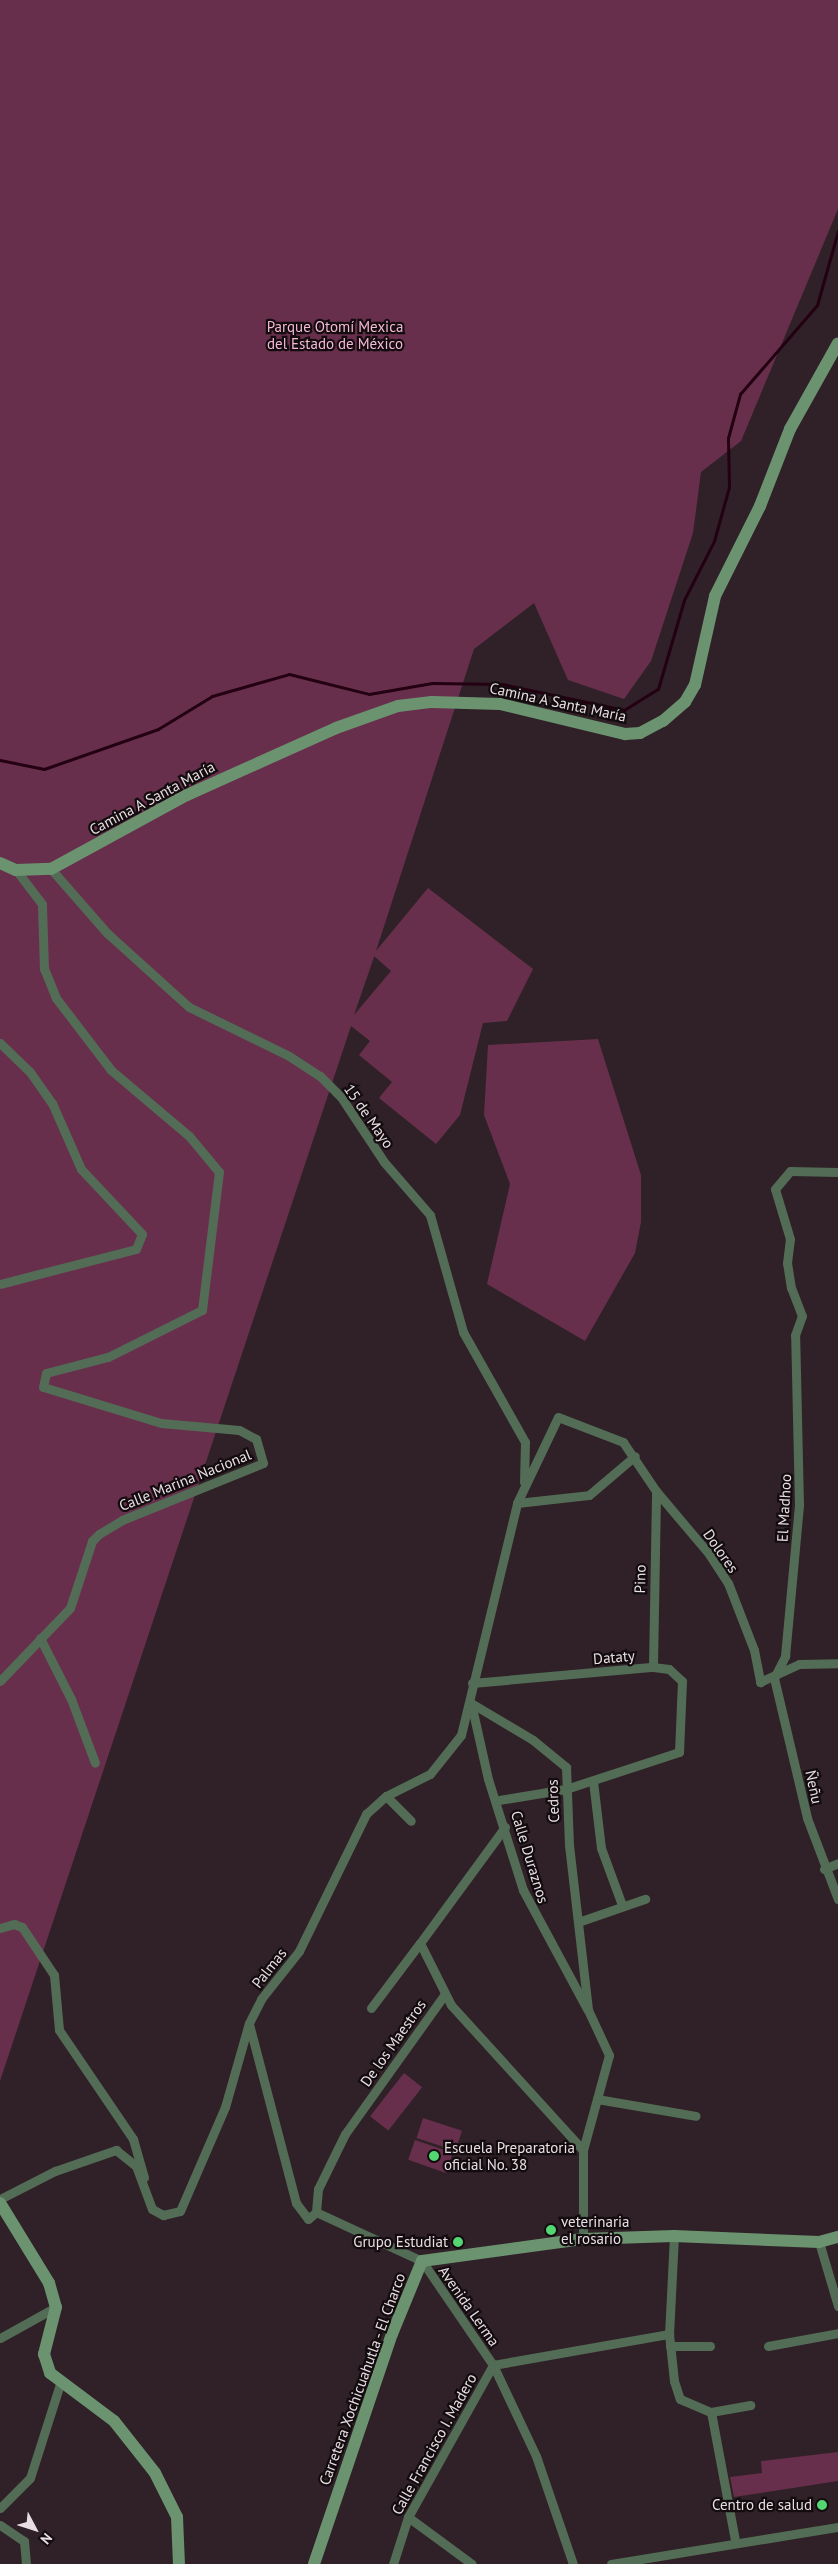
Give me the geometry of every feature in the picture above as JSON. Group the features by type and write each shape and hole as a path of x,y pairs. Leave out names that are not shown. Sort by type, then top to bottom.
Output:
{"main road":[{"name":"Camina A Santa María","path":"0,863 16,870 51,870 187,795 336,728 398,706 432,702 500,704 625,734 640,733 663,721 685,702 694,685 714,596 756,513 790,430 838,343"},
{"path":"0,2203 49,2283 56,2307 44,2354 50,2373 60,2384 114,2421 155,2473 176,2517 180,2564"},
{"name":"Carretera Xochicuahutla - El Charco","path":"314,2564 392,2334 422,2261 583,2239 674,2236 819,2242 838,2237"}],"street":[{"name":"Calle Marina Nacional","path":"0,1681 70,1608 92,1541 99,1534 122,1520 263,1463 256,1439 238,1430 161,1423 44,1387 46,1373 108,1356 202,1310 219,1172 189,1136 111,1070 56,998 44,969 42,904 16,870"},
{"name":"15 de Mayo","path":"51,870 106,933 189,1007 289,1056 320,1076 341,1097 384,1162 430,1215 463,1332 525,1442 524,1482"},
{"path":"0,1043 30,1072 52,1103 81,1169 142,1234 136,1249 0,1284"},
{"name":"El Madhoo","path":"774,1678 784,1656 799,1505 795,1335 802,1311 791,1288 787,1262 790,1239 775,1189 790,1171 838,1172"},
{"name":"Dolores","path":"524,1482 558,1417 623,1442 635,1456 656,1491 720,1568 754,1650 760,1682 774,1678"},
{"path":"516,1503 589,1495 635,1456"},
{"path":"471,1703 472,1683 516,1503 524,1482"},
{"name":"Pino","path":"653,1667 656,1491"},
{"path":"40,1638 71,1699 95,1763"},
{"path":"774,1678 799,1664 838,1663"},
{"name":"Dataty","path":"472,1683 653,1667 669,1669 682,1681 678,1752 592,1781"},
{"name":"Ñeñu","path":"774,1678 807,1818 824,1869 838,1899"},
{"name":"Cedros","path":"471,1703 566,1766 566,1789 581,1921 588,2010 609,2055 583,2150 583,2239"},
{"name":"Palmas","path":"0,1928 14,1924 22,1927 54,1976 59,2030 133,2139 145,2183 156,2212 180,2211 225,2107 249,2023 261,1999 299,1951 366,1814 386,1796 436,1768 460,1734 471,1703"},
{"name":"Calle Duraznos","path":"471,1703 488,1779 499,1800 505,1827 535,1918 588,2010"},
{"path":"499,1800 566,1789 592,1781 601,1848 622,1905"},
{"path":"386,1796 411,1821"},
{"path":"371,2008 505,1827"},
{"path":"824,1869 838,1863"},
{"path":"581,1921 622,1905 645,1899"},
{"path":"420,1944 444,1995"},
{"name":"De los Maestros","path":"316,2212 318,2189 345,2134 444,1995 583,2150"},
{"name":"Avenida Lerma","path":"249,2023 296,2203 308,2219 316,2212 422,2261 493,2365 536,2456 573,2564"},
{"path":"597,2099 696,2116"},
{"name":"Palmas","path":"0,2199 55,2171 116,2150 131,2158 145,2183"},
{"path":"674,2236 669,2334 677,2393 711,2412 750,2405"},
{"path":"819,2242 838,2306"},
{"path":"0,2338 56,2307"},
{"path":"768,2346 838,2333"},
{"name":"Calle Francisco I. Madero","path":"393,2564 408,2517 493,2365 669,2334"},
{"path":"670,2346 710,2346"},
{"path":"0,2508 30,2478 60,2384"},
{"path":"711,2412 735,2540"},
{"path":"408,2517 472,2564"},
{"path":"0,2525 24,2542 26,2564"},
{"path":"611,2564 630,2562 735,2540 838,2527"}],"green space":[{"name":"Parque Otomí Mexica del Estado de México","path":"0,0 838,0 838,209 741,441 701,472 693,533 651,661 624,699 568,680 534,603 474,649 376,951 428,888 533,969 507,1021 483,1023 460,1115 436,1144 379,1098 392,1082 359,1055 370,1041 351,1026 0,2081","holes":["374,956 391,971 354,1015"]},
{"path":"598,1039 641,1175 641,1222 635,1253 585,1341 487,1284 510,1184 484,1115 488,1045"},
{"path":"404,2073 422,2087 388,2131 370,2116"},
{"path":"423,2118 462,2131 456,2151 417,2138"},
{"path":"415,2140 453,2153 446,2173 408,2160"},
{"path":"838,2452 838,2481 734,2497 730,2477 762,2473 761,2461"}],"waterway":[{"path":"0,760 44,769 158,729 212,696 289,674 369,694 432,683 502,684 624,710 658,689 684,600 714,541 729,487 728,438 740,394 817,305 838,231"}],"place":[{"name":"Escuela Preparatoria oficial No. 38","path":"434,2156"},
{"name":"veterinaria el rosario","path":"551,2230"},
{"name":"Grupo Estudiat","path":"458,2242"},
{"name":"Centro de salud","path":"822,2505"}]}
